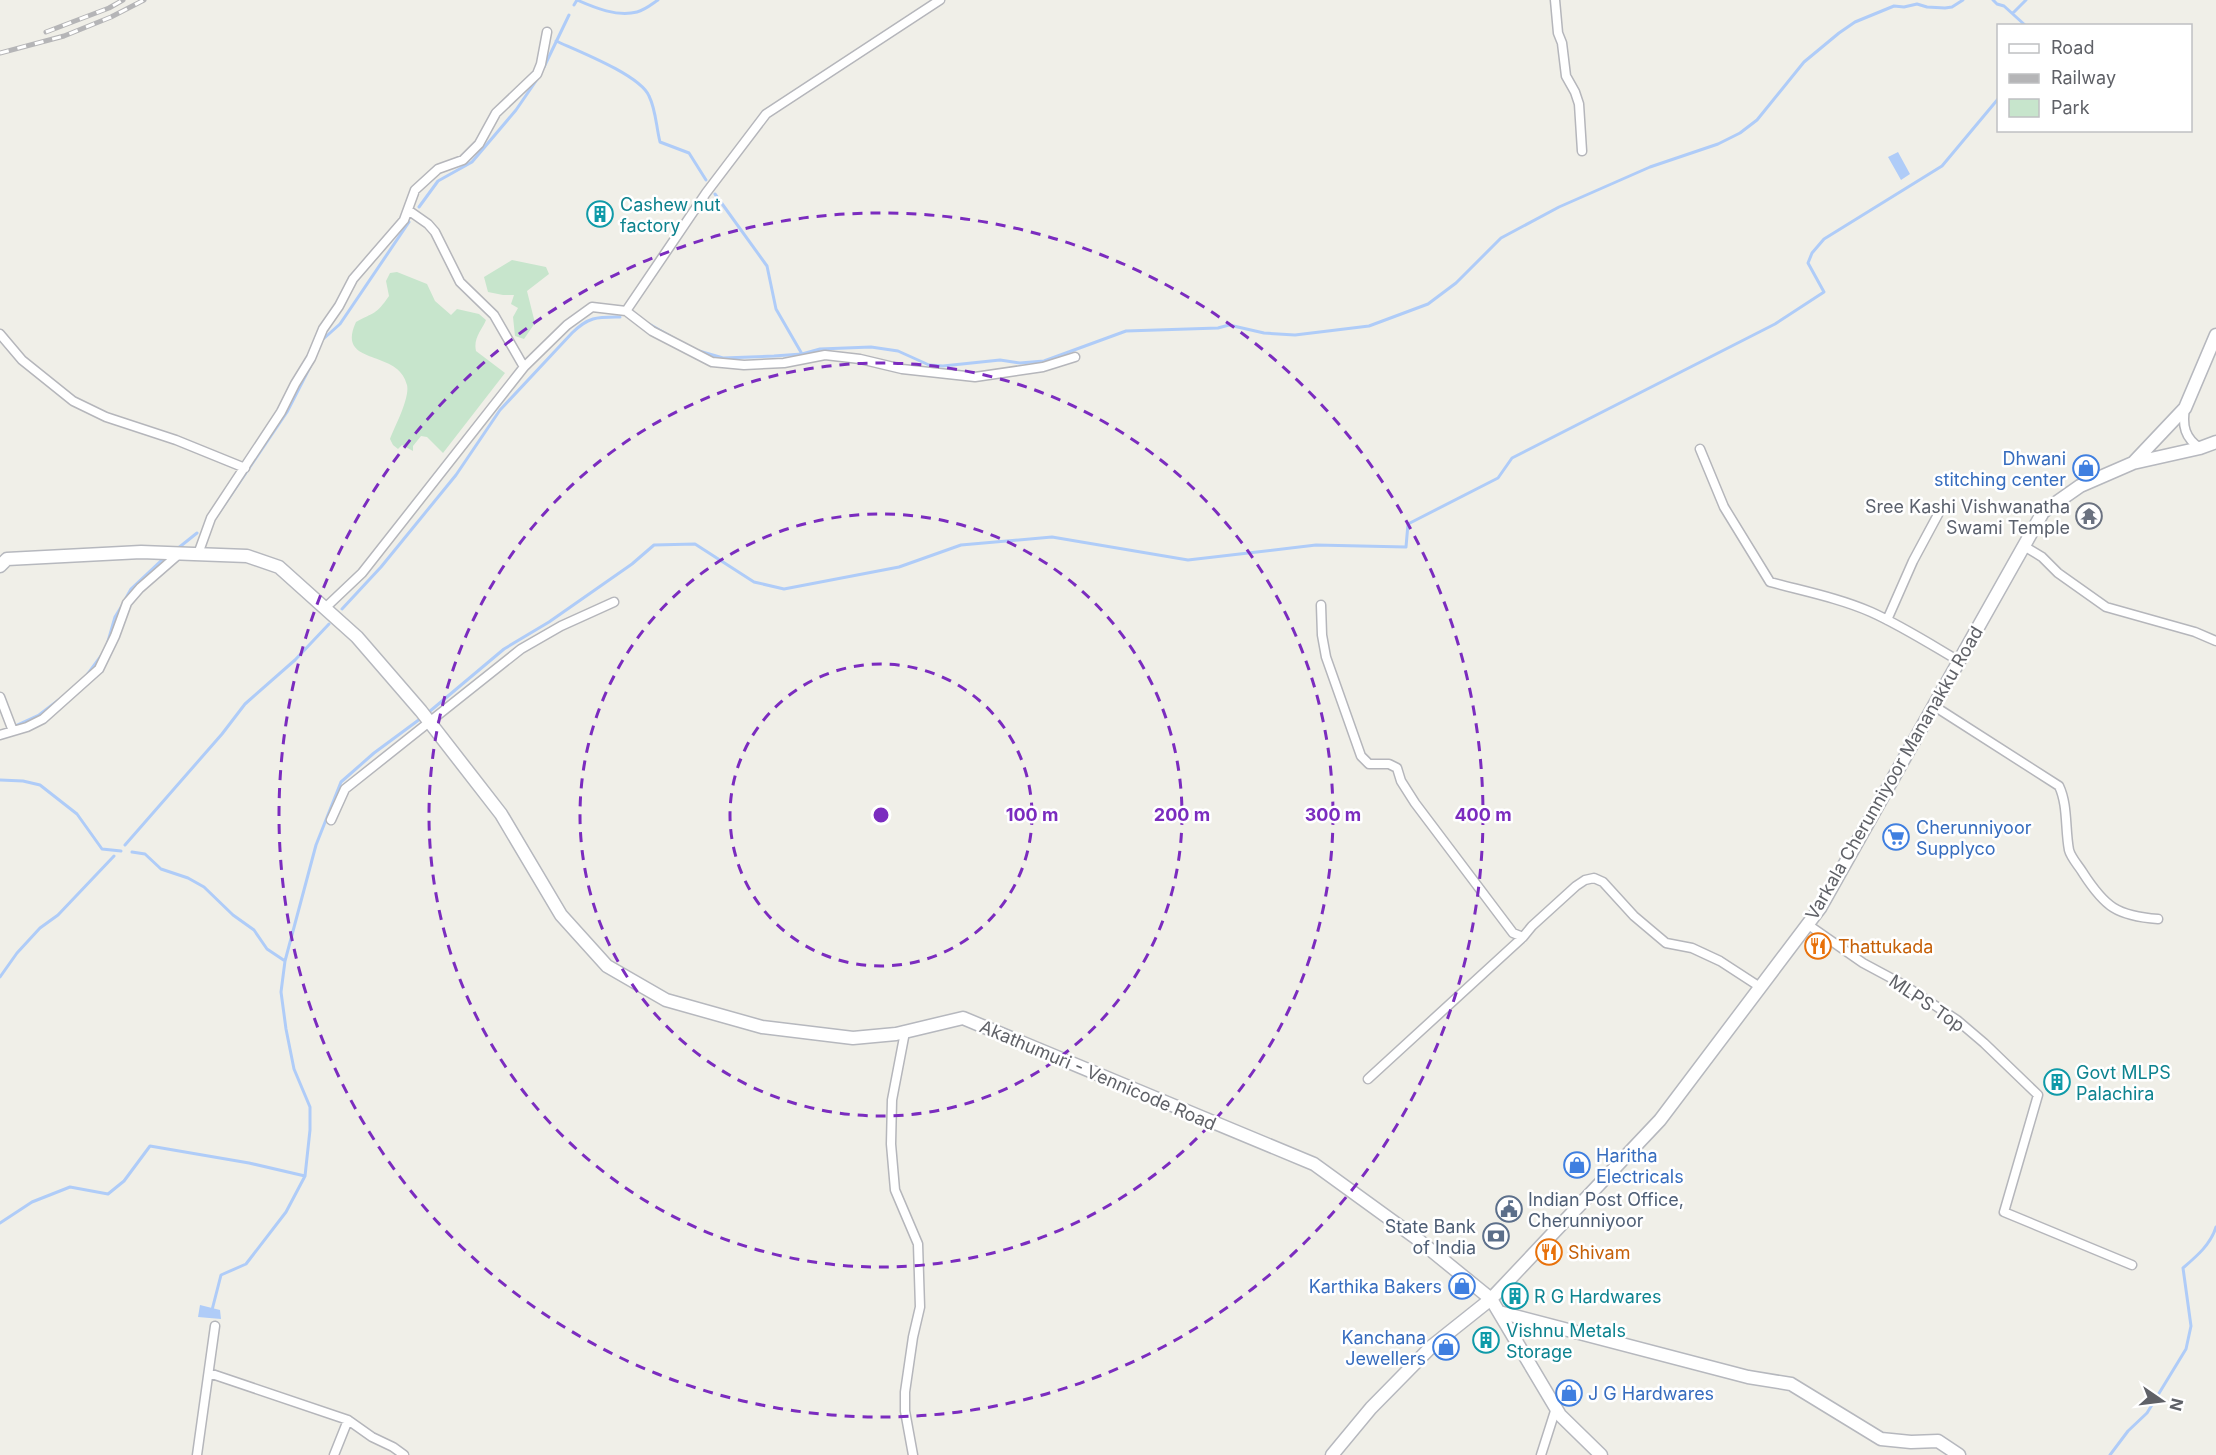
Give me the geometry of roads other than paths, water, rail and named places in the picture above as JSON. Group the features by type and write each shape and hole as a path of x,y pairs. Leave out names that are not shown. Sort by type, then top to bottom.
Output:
{"street":[{"path":"626,311 706,193 766,114 940,0"},
{"path":"1555,0 1566,76 1579,104 1582,151"},
{"path":"198,554 211,518 282,412 311,358 322,329 339,306 353,279 404,220 415,190 438,169 463,160 479,144 495,113 537,74 542,64 547,32"},
{"path":"408,210 435,232 460,282 494,315 524,367"},
{"path":"324,609 362,573 524,367 567,325 592,307 626,311 652,331 712,362 744,365 784,363 825,355 860,359 902,369 975,377 1043,367 1075,357"},
{"path":"0,334 22,360 59,391 81,405 245,468"},
{"name":"Varkala Cherunniyoor Mananakku Road","path":"1332,1455 1371,1408 1432,1346 1491,1299 1660,1120 1820,908 2043,512 2080,486 2133,463 2185,408 2216,335"},
{"path":"2185,408 2184,428 2188,438 2200,448"},
{"path":"2133,463 2200,448 2216,442"},
{"path":"1700,449 1724,507 1770,582 1812,592 1868,611 1959,661"},
{"path":"1887,620 1913,561 1942,507"},
{"path":"2024,546 2042,557 2058,573 2106,607 2195,632 2216,641"},
{"name":"Akathumuri - Vennicode Road","path":"0,566 8,560 141,552 247,556 279,567 357,637 430,723 501,814 561,915 607,966 666,1000 762,1028 854,1038 904,1032 963,1018 1314,1164 1416,1238 1491,1299"},
{"path":"0,735 43,718 99,669 115,636 127,603 148,580 179,554"},
{"path":"331,820 345,789 521,649 561,626 614,602"},
{"path":"1321,605 1322,635 1326,657 1361,756 1369,764 1389,764 1397,768 1401,781 1415,803 1502,920 1513,933 1523,937"},
{"path":"0,697 13,731"},
{"path":"1934,706 2059,786 2065,807 2070,853 2094,890 2105,903 2122,913 2158,919"},
{"path":"1368,1079 1523,937 1532,926 1585,880 1594,878 1602,882 1634,916 1666,942 1692,948 1760,987"},
{"name":"MLPS Top","path":"1807,924 1863,963 1904,985 1957,1020 2038,1095 2004,1212 2132,1265"},
{"path":"904,1032 892,1100 891,1144 895,1190 918,1244 920,1307 905,1392 905,1411 913,1455"},
{"path":"1491,1299 1556,1408 1601,1455"},
{"path":"1498,1312 1748,1377 1791,1384 1881,1439 1911,1442 1938,1440 1959,1455"},
{"path":"196,1455 215,1326"},
{"path":"208,1373 348,1420 404,1455"},
{"path":"1541,1455 1556,1408"},
{"path":"334,1455 348,1420"}],"water":[{"path":"1898,152 1910,174 1901,180 1888,157"},
{"path":"200,1305 220,1310 221,1319 198,1317"}],"waterway":[{"path":"574,5 577,0 606,11 629,13 643,10 658,0"},
{"path":"699,351 723,358 802,354 820,349 871,347 898,351 929,365 943,366 1000,360 1020,363 1044,361 1126,331 1218,328 1229,325 1264,333 1295,335 1369,326 1428,304 1456,283 1501,238 1559,207 1650,167 1718,144 1740,133 1757,120 1804,62 1855,22 1894,6 1904,7 1917,4 1945,8 1952,7 1963,0"},
{"path":"1993,0 2004,6 2024,24"},
{"path":"2013,13 2026,0"},
{"path":"544,67 569,15"},
{"path":"556,41 607,64 643,88 653,107 660,142 689,153 706,180"},
{"path":"419,207 438,181 472,162 516,110 538,78"},
{"path":"429,712 504,649 549,622 632,564 654,545 695,544 754,582 784,589 899,567 961,545 1052,537 1188,560 1316,545 1406,547 1408,524 1498,478 1512,458 1775,324 1824,292 1808,263 1812,253 1824,239 1942,166 1997,100"},
{"path":"715,194 767,266 776,309 802,354"},
{"path":"321,341 340,324 409,222"},
{"path":"342,609 381,567 456,475 500,410 572,333 589,320 620,317"},
{"path":"649,324 677,340"},
{"path":"214,520 287,412 310,367"},
{"path":"177,549 197,533"},
{"path":"126,598 131,589 164,558"},
{"path":"107,645 115,617 123,604"},
{"path":"125,845 222,734 245,704 295,660 329,624"},
{"path":"87,675 101,656"},
{"path":"15,726 39,715 60,699"},
{"path":"285,961 316,845 341,782 374,753 420,719"},
{"path":"0,780 23,781 40,785 77,814 102,849 121,851"},
{"path":"0,1223 32,1202 70,1187 108,1194 124,1181 150,1146 249,1163 305,1176 310,1107 294,1069 286,1029 281,992 285,961 267,949 254,930 233,915 204,887 188,878 161,869 145,854 132,852"},
{"path":"0,977 17,953 40,928 58,915 114,856"},
{"path":"212,1310 221,1275 246,1264 286,1212 305,1176"},
{"path":"2110,1455 2128,1431 2147,1413 2186,1349 2191,1326 2183,1268 2207,1244 2216,1227"}],"railway":[{"path":"46,32 109,8 123,0"},
{"path":"0,53 64,36 111,17 144,0"}],"place":[{"name":"Cashew nut factory","path":"600,214"},
{"name":"Dhwani stitching center","path":"2086,468"},
{"name":"Sree Kashi Vishwanatha Swami Temple","path":"2089,516"},
{"name":"Cherunniyoor Supplyco","path":"1896,837"},
{"name":"Thattukada","path":"1818,946"},
{"name":"Govt MLPS Palachira","path":"2057,1082"},
{"name":"Haritha Electricals","path":"1577,1165"},
{"name":"Indian Post Office, Cherunniyoor","path":"1509,1209"},
{"name":"State Bank of India","path":"1496,1236"},
{"name":"Shivam","path":"1549,1252"},
{"name":"Karthika Bakers","path":"1462,1286"},
{"name":"R G Hardwares","path":"1515,1296"},
{"name":"Vishnu Metals Storage","path":"1486,1340"},
{"name":"Kanchana Jewellers","path":"1446,1347"},
{"name":"J G Hardwares","path":"1569,1393"}]}
